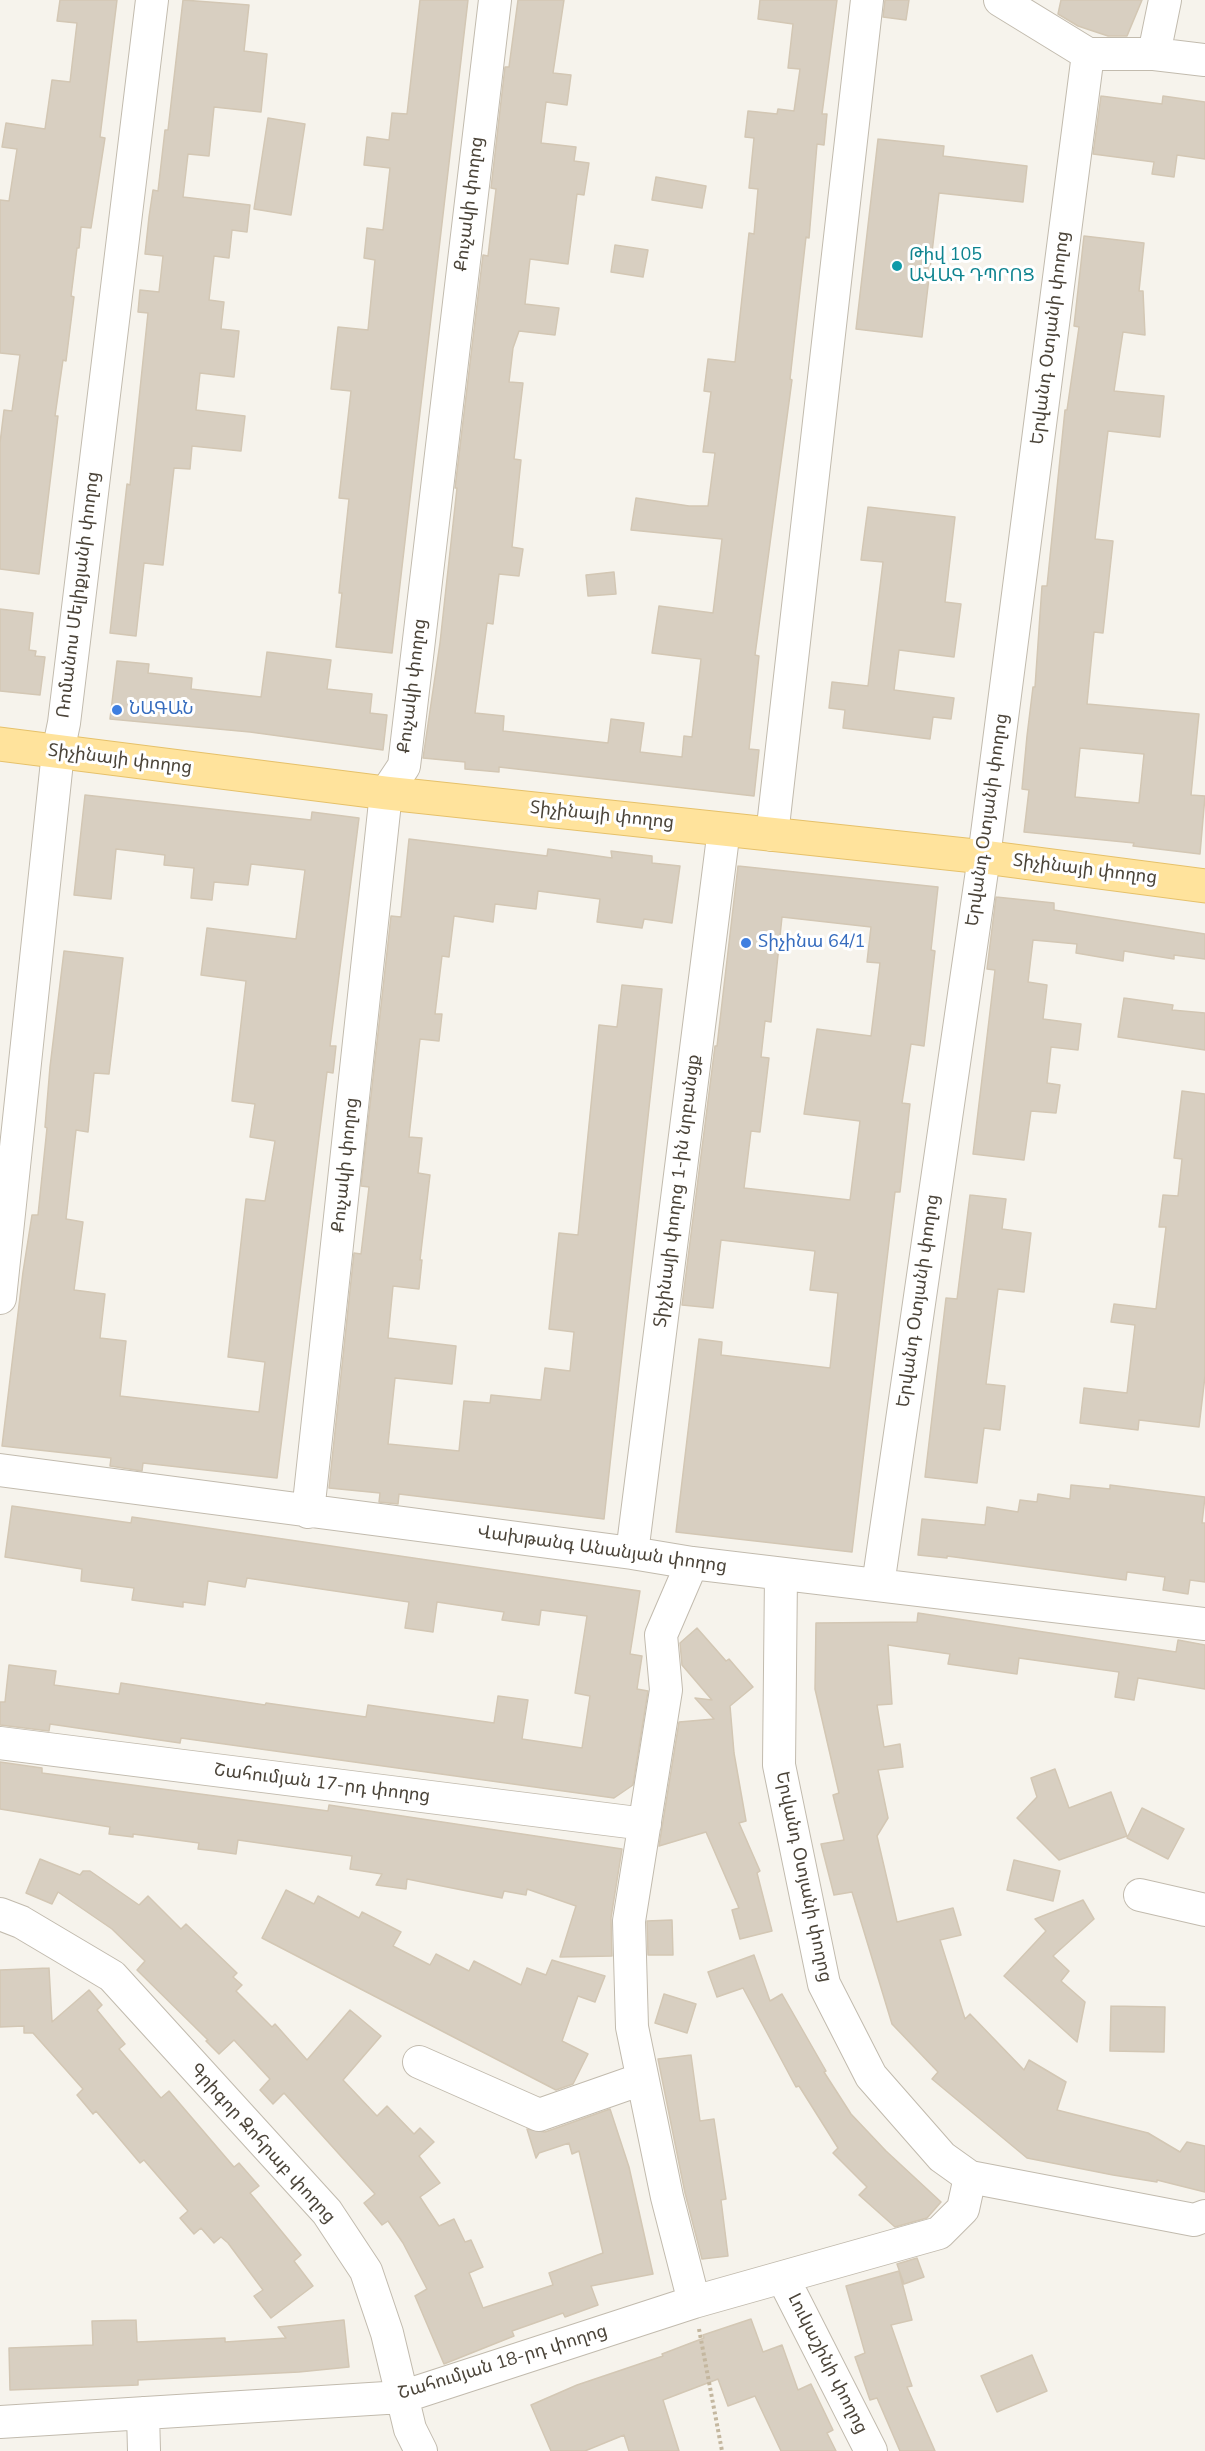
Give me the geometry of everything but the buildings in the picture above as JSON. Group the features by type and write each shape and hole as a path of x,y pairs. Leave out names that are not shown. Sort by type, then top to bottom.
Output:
{"main road":[{"name":"Տիչինայի փողոց","path":"0,744 386,793 984,857 1205,886"}],"street":[{"name":"Ռոմանոս Մելիքյանի փողոց","path":"0,1298 58,752 64,723 152,0"},
{"name":"Քուչակի փողոց","path":"308,1512 386,793 404,766 495,0"},
{"path":"772,835 867,0"},
{"path":"1000,0 1088,54 1154,54 1205,60"},
{"path":"1154,54 1166,0"},
{"name":"Երվանդ Օտյանի փողոց","path":"878,1584 984,857 1088,54"},
{"name":"Տիչինայի փողոց 1-ին նրբանցք","path":"632,1553 724,829"},
{"name":"Վախթանգ Անանյան փողոց","path":"0,1470 632,1553 692,1563 1205,1624"},
{"path":"692,1563 661,1635 666,1690 629,1920 632,2027 667,2197 694,2302"},
{"name":"Երվանդ Օտյանի փողոց","path":"781,1574 778,1765 824,1984 871,2076 942,2157 970,2177 1194,2220 1205,2216"},
{"name":"Շահումյան 17-րդ փողոց","path":"0,1743 645,1824"},
{"path":"1140,1895 1205,1910"},
{"name":"Գրիգոր Զոհրաբ փողոց","path":"0,1914 21,1922 112,1976 327,2212 366,2271 387,2333 410,2429 421,2451"},
{"path":"419,2062 539,2115 642,2079"},
{"name":"Շահումյան 18-րդ փողոց","path":"0,2422 402,2397 694,2302 939,2233 963,2209 970,2177"},
{"name":"Լուկաշինի փողոց","path":"783,2278 871,2451"},
{"path":"143,2414 144,2451"}],"path":[{"path":"694,2302 722,2451"}],"place":[{"name":"Թիվ 105 ԱՎԱԳ ԴՊՐՈՑ","path":"897,266"},
{"name":"ՆԱԳԱՆ","path":"117,710"},
{"name":"Տիչինա 64/1","path":"746,943"}]}
